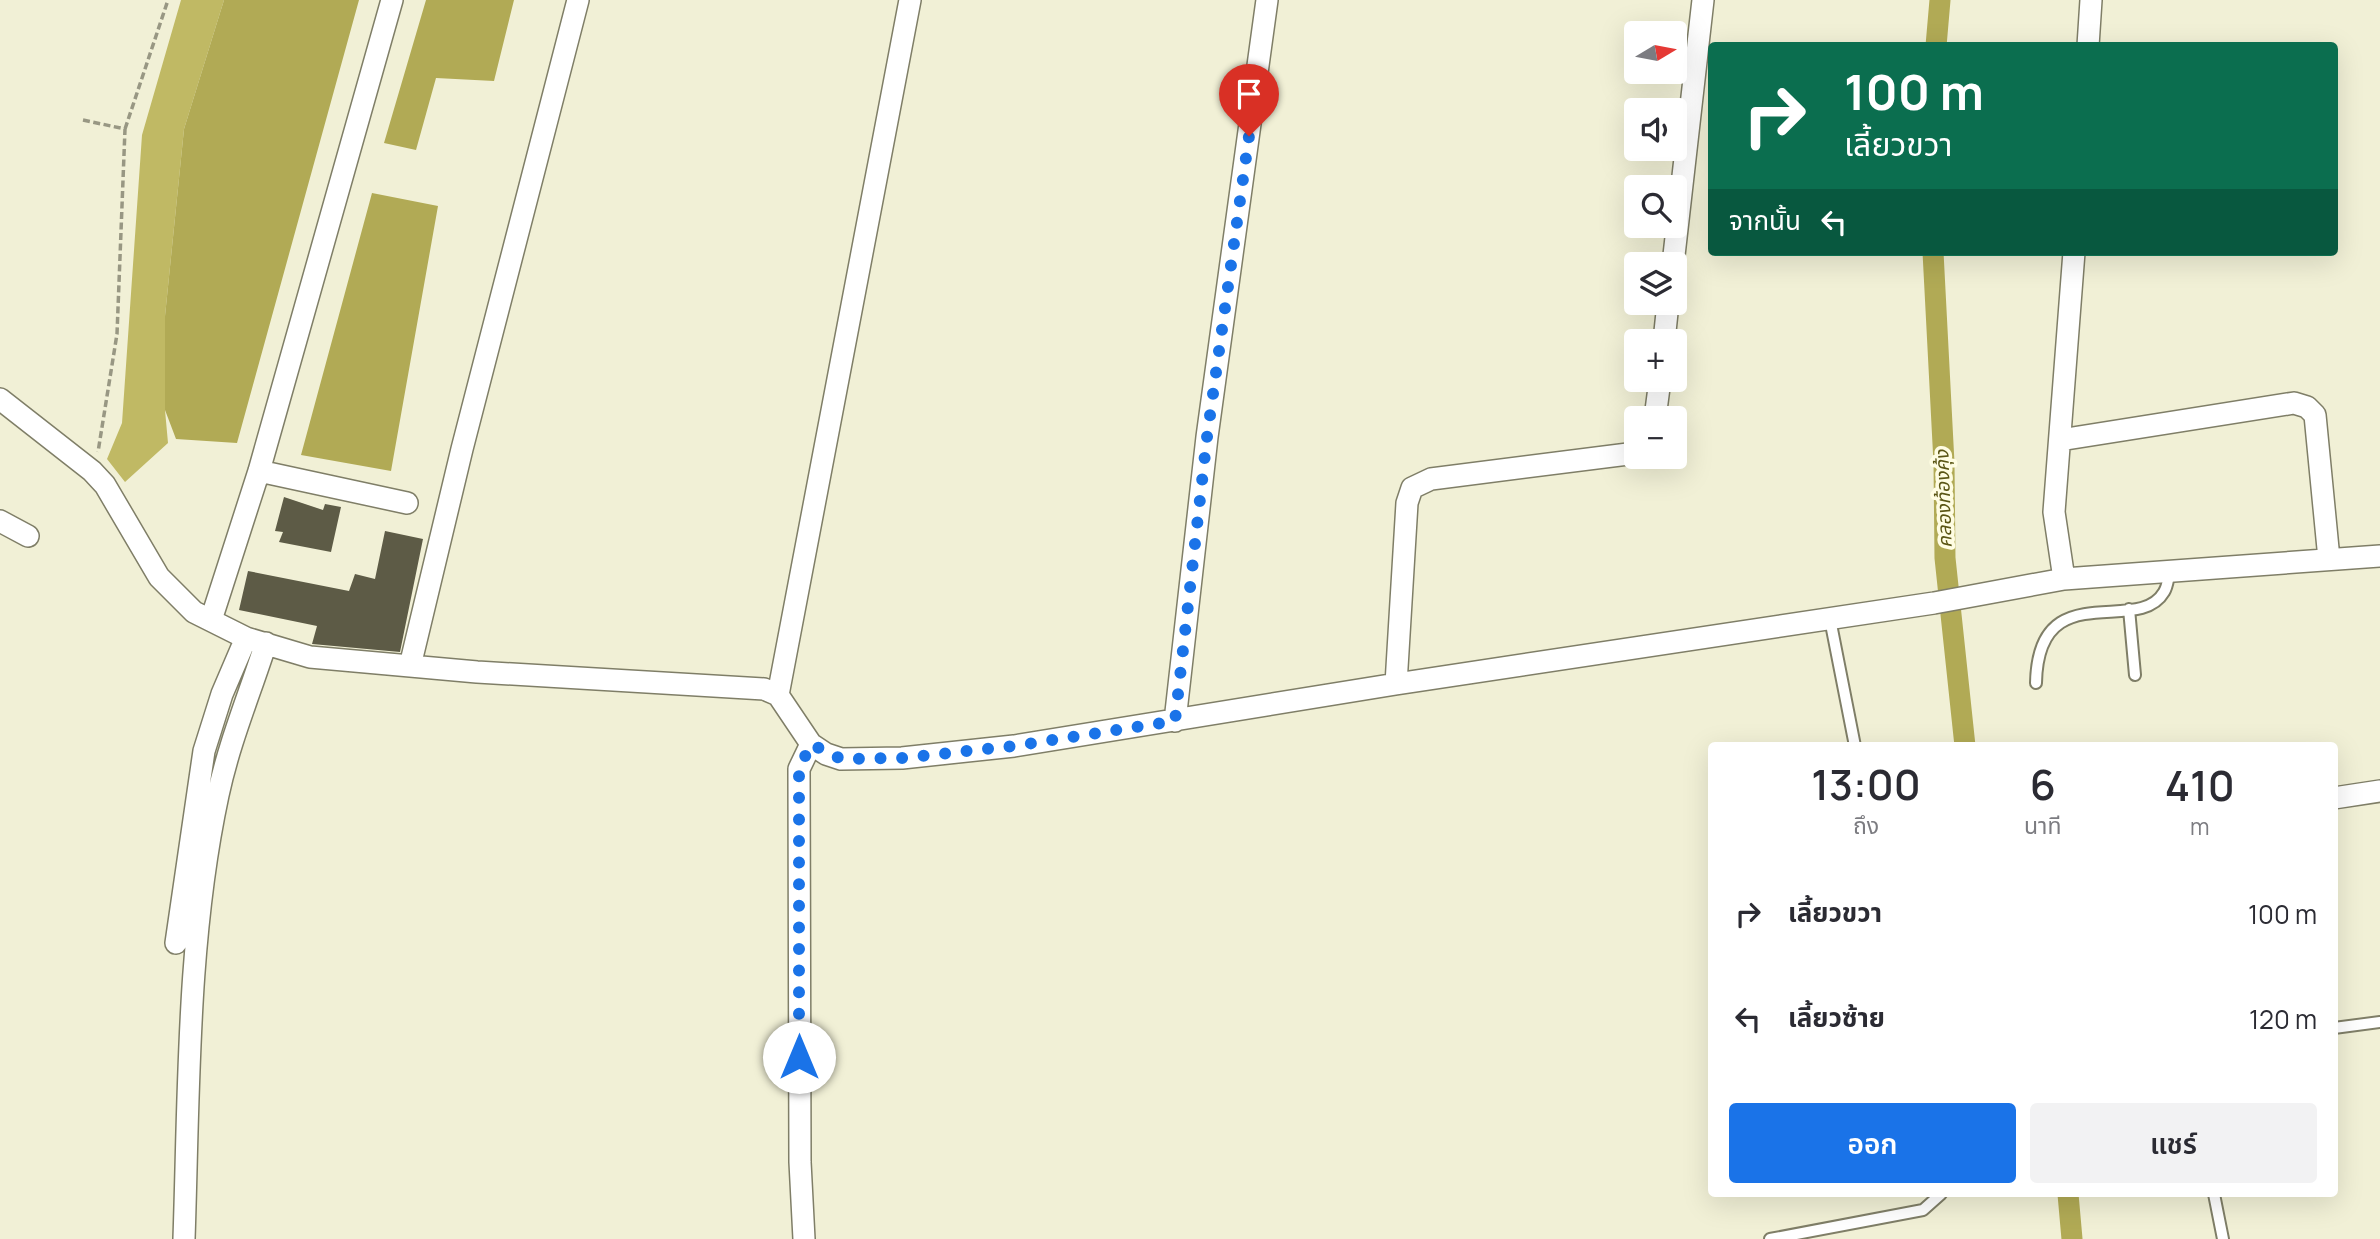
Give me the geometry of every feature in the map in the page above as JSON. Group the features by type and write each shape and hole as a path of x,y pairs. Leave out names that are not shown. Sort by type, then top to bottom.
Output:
{"street":[{"path":"211,620 259,471 392,0"},
{"path":"411,666 461,449 578,0"},
{"path":"778,695 910,0"},
{"path":"1175,721 1207,437 1268,0"},
{"path":"1674,252 1703,0"},
{"path":"2088,42 2091,0"},
{"path":"2064,579 2054,512 2074,256"},
{"path":"0,399 92,471 105,485 159,577 194,612 256,640 310,657 764,689 778,695 811,744 841,759 902,758 1014,746 1396,684 1934,603 2064,579 2380,556"},
{"path":"2060,440 2294,403 2307,407 2315,415 2329,559"},
{"path":"1396,684 1407,503 1412,488 1431,479 1624,455"},
{"path":"259,471 407,503"},
{"path":"0,522 28,536"},
{"path":"176,943 204,751 222,694 256,640"},
{"path":"184,1239 192,1003 205,866 219,792 256,640"},
{"path":"804,1239 800,1162 799,769 811,744"},
{"path":"2338,797 2380,791"}],"lane":[{"path":"2036,684 2040,647 2059,625 2093,613 2129,609 2155,602 2165,592 2170,571"},
{"path":"2129,609 2135,675"},
{"path":"1830,619 1853,742"},
{"path":"2338,1027 2380,1022"},
{"path":"1770,1239 1923,1210 1938,1197"},
{"path":"2215,1197 2223,1239"}],"path":[{"path":"92,471 101,440 117,334 125,129 168,0"},
{"path":"83,120 125,129"}],"shaded area":[{"path":"181,0 224,0 184,129 165,316 165,410 168,443 125,482 107,459 122,423 142,135"},
{"path":"224,0 359,0 237,443 176,439 165,410 165,316 184,129"},
{"path":"426,0 514,0 494,81 436,78 416,150 384,143"},
{"path":"372,193 438,206 391,471 301,455"}],"building":[{"path":"284,497 323,510 325,504 341,507 331,552 279,542 283,532 275,531"},
{"path":"385,531 423,539 400,652 312,644 317,626 239,610 248,571 349,591 355,574 375,579"}],"waterway":[{"name":"คลองท้องคุ้ง","path":"1936,42 1940,0"},
{"name":"คลองท้องคุ้ง","path":"1933,256 1944,463 1945,558 1965,742"},
{"name":"คลองท้องคุ้ง","path":"2068,1197 2072,1239"}],"route":[{"path":"799,1057 799,769 811,744 826,754 841,759 902,758 1014,746 1175,721 1207,437 1249,136"}]}
